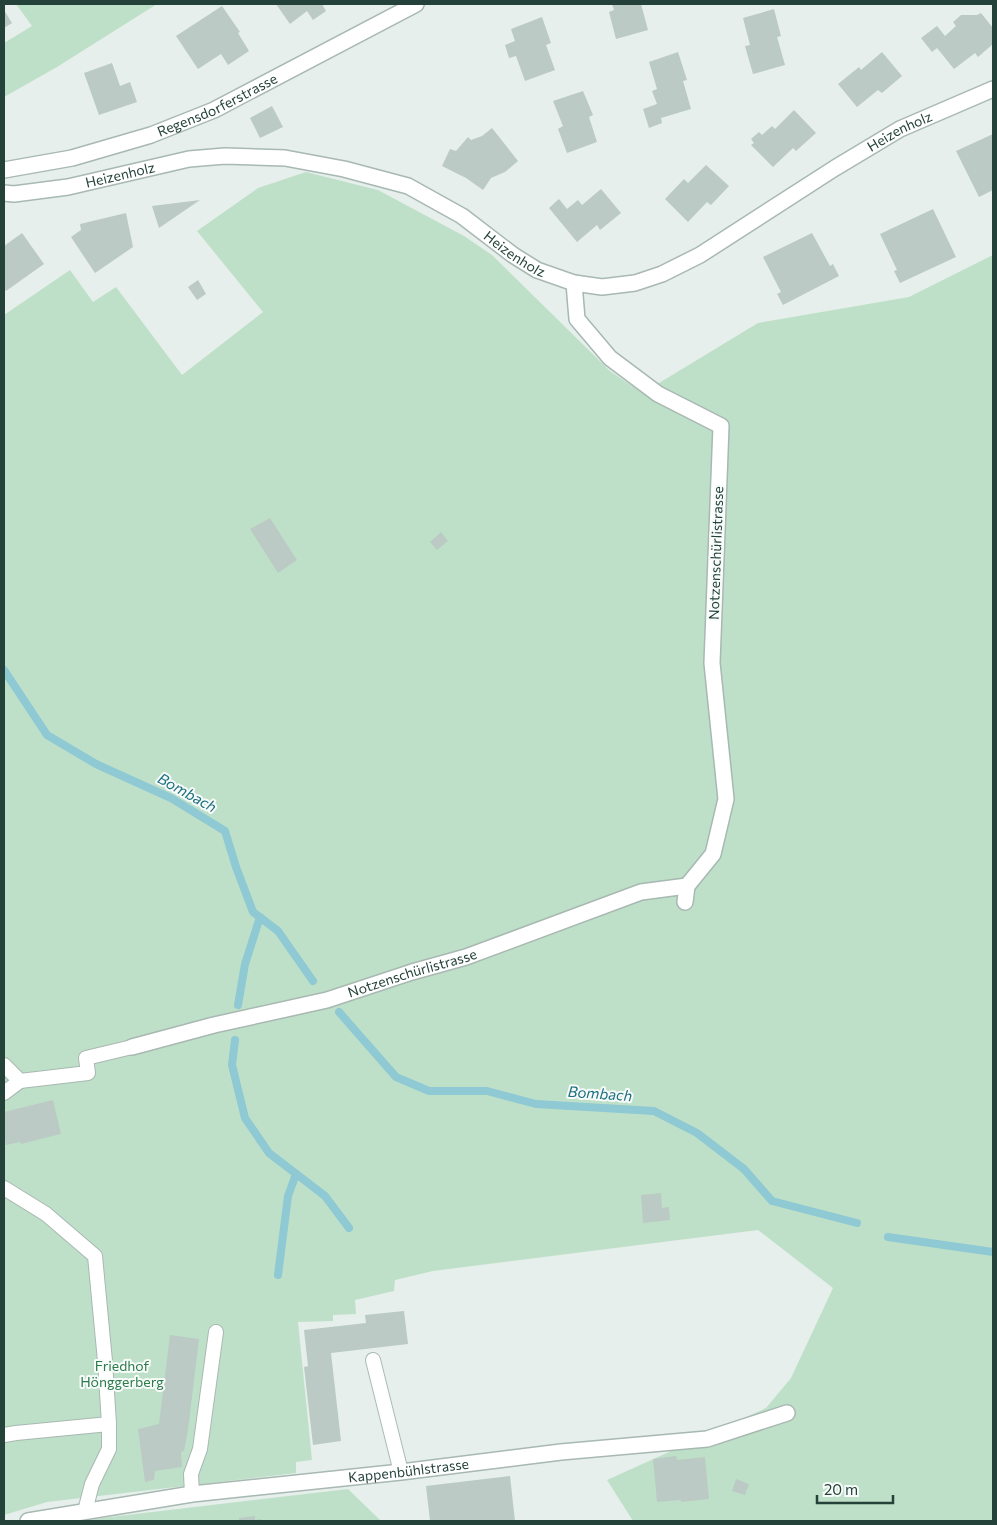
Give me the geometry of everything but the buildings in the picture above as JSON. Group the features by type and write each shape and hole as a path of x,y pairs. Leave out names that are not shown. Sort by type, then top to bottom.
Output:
{"street":[{"name":"Regensdorferstrasse","path":"4,170 72,158 151,135 247,93 416,4"},
{"name":"Heizenholz","path":"4,193 14,194 68,187 190,159 224,156 285,158 344,169 408,186 462,216 513,255 537,270 574,283 602,288 635,283 662,274 700,255 835,168 900,129 993,89"},
{"name":"Notzenschürlistrasse","path":"132,1047 214,1025 328,1000 412,972 466,957 641,892 687,886 713,854 726,799 712,663 721,426 658,394 610,358 577,318 574,283"},
{"path":"685,902 687,886"},
{"name":"Kappenbühlstrasse","path":"28,1521 192,1494 401,1472 561,1452 707,1439 787,1413"}],"lane":[{"path":"4,1093 20,1081 88,1073 86,1058 132,1047"},
{"path":"4,1065 20,1081"},
{"path":"4,1188 46,1214 95,1256 109,1424 108,1449 92,1484 85,1511"},
{"path":"192,1494 191,1474 200,1449 216,1332"},
{"path":"373,1360 401,1472"},
{"path":"4,1435 109,1424"}],"green space":[{"path":"16,4 157,4 57,67 4,97 4,43 32,26"},
{"name":"Friedhof Hönggerberg","path":"306,172 378,190 464,236 492,255 610,371 644,394 758,323 909,297 993,255 993,1521 633,1521 607,1480 766,1408 791,1378 833,1288 758,1230 433,1271 395,1280 394,1291 355,1300 356,1314 333,1315 333,1321 298,1322 312,1460 296,1462 296,1473 47,1502 4,1515 4,315 70,270 93,302 116,287 182,375 263,312 197,231 258,188"},
{"path":"348,1489 381,1521 82,1521 110,1517"}],"waterway":[{"name":"Bombach","path":"4,670 47,735 96,764 171,798 225,831 253,912 278,931 313,981"},
{"path":"238,1005 245,964 260,917"},
{"name":"Bombach","path":"339,1012 396,1077 429,1091 487,1091 536,1104 654,1111 697,1133 744,1169 772,1201 857,1223"},
{"path":"235,1040 232,1065 245,1118 269,1153 325,1196 349,1228"},
{"path":"278,1275 288,1196 296,1174"},
{"name":"Bombach","path":"888,1237 993,1252"}]}
